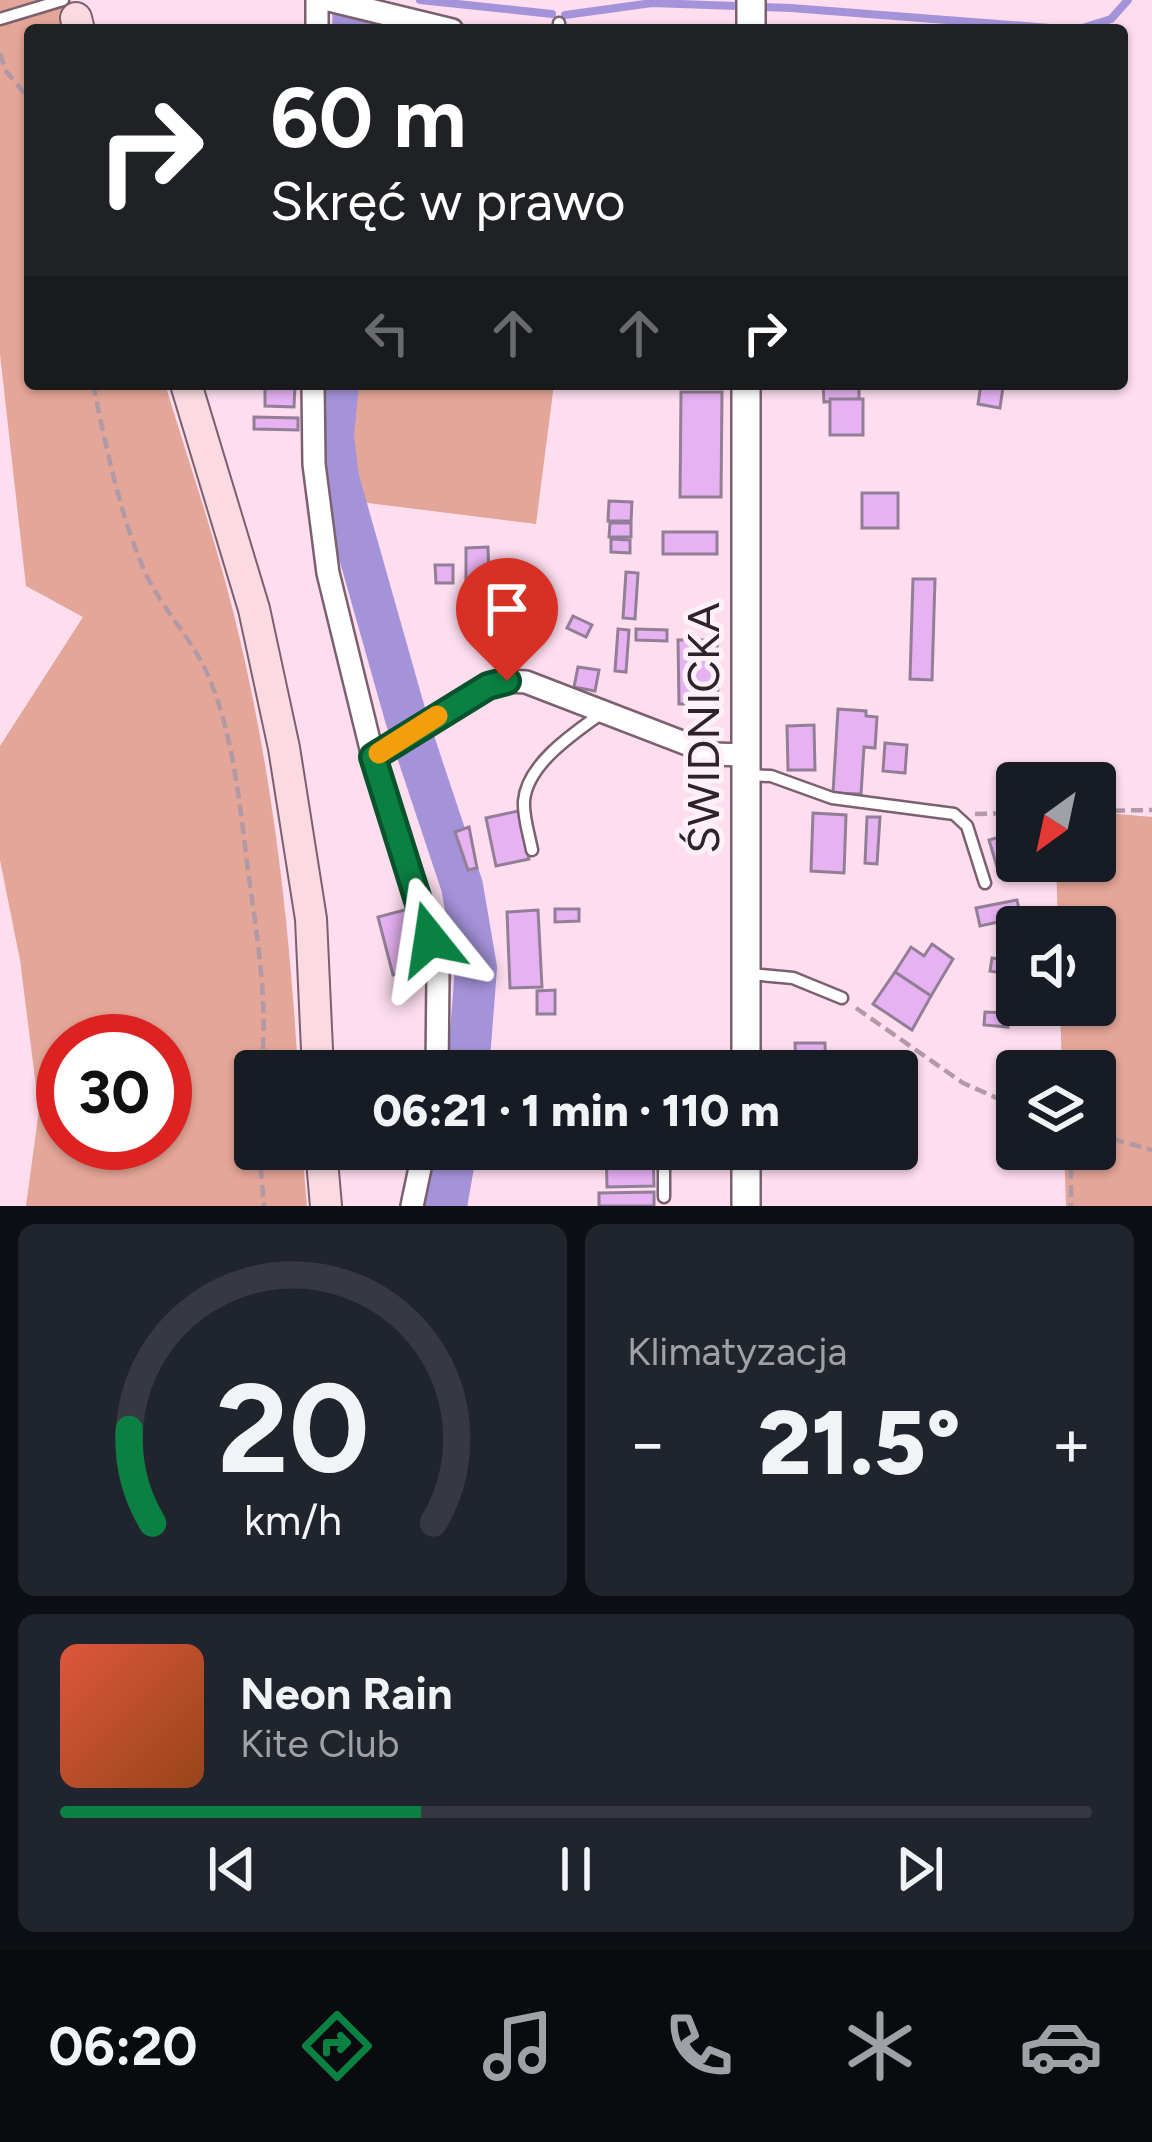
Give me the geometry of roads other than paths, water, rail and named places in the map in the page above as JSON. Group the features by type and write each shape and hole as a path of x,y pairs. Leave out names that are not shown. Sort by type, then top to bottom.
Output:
{"main road":[{"path":"188,390 254,609 284,748 311,919 317,1050"},
{"path":"323,1170 326,1206"}],"street":[{"path":"330,0 425,24"},
{"path":"314,390 314,464 328,573 438,973 436,1050"},
{"name":"ŚWIDNICKA","path":"746,390 746,1050"},
{"path":"378,753 488,686 507,681 526,682 745,765"},
{"path":"412,1206 420,1170"},
{"path":"746,1170 746,1206"}],"lane":[{"path":"0,19 72,16"},
{"path":"532,850 524,810 527,785 574,733 604,711"},
{"path":"745,765 832,798 954,814 967,826 985,883"},
{"path":"747,974 794,978 842,998"},
{"path":"664,1170 664,1197"}],"waterway":[{"path":"353,24 354,0"},
{"path":"420,0 552,14"},
{"path":"1095,24 1111,19 1128,0"},
{"path":"565,15 652,3 998,24"},
{"path":"337,390 333,435 338,478 406,718 462,886 476,968 470,1050"},
{"path":"446,1206 452,1170"}]}
